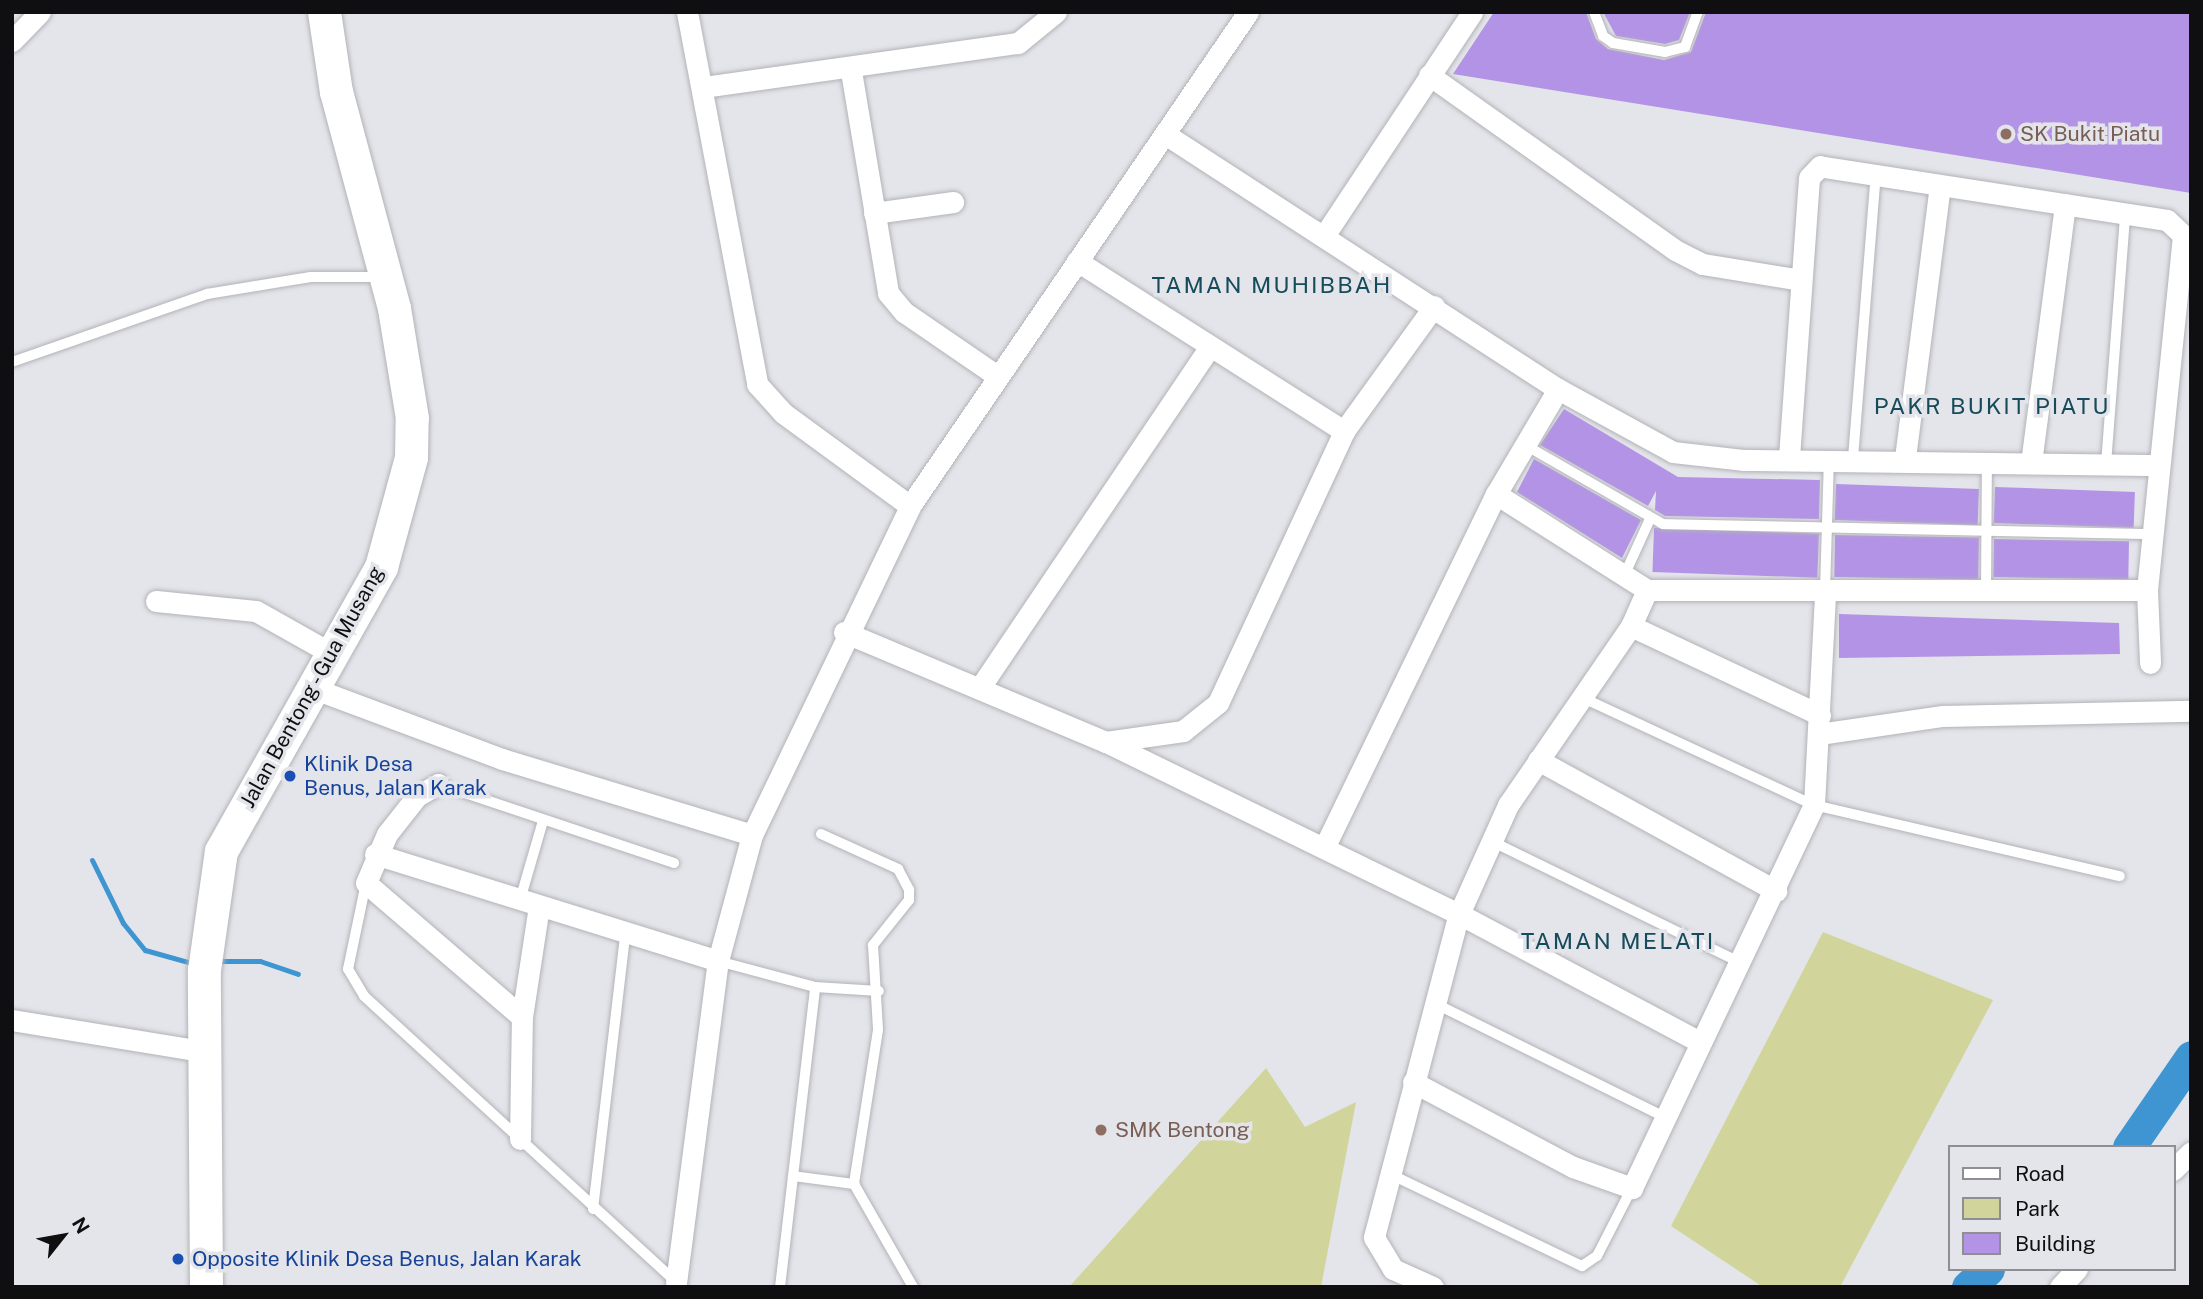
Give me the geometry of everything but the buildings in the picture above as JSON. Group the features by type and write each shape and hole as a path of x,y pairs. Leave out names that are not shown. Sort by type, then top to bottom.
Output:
{"main road":[{"name":"Jalan Bentong - Gua Musang","path":"206,1287 202,1051 209,902 221,851 315,689 381,567 407,492 412,418 386,278 336,92 324,12"}],"street":[{"path":"12,41 40,12"},
{"path":"687,12 704,88 724,229 757,384 783,413 910,506"},
{"path":"704,88 851,71 1018,43 1056,12"},
{"path":"680,1285 718,961 752,835 844,632 910,506 1248,12"},
{"path":"1324,236 1472,12"},
{"path":"851,71 874,213 894,303 997,376"},
{"path":"1429,75 1675,250 1703,264 1801,280"},
{"path":"1165,134 1434,306 1558,389 1673,452 1789,459 1905,458 1987,463 2157,465"},
{"path":"1789,459 1801,280 1814,171 1831,163 1940,186 2166,220 2187,246 2157,465 2147,590 2150,663"},
{"path":"1905,458 1940,186"},
{"path":"874,213 953,202"},
{"path":"2031,463 2065,204"},
{"path":"1077,261 1344,432"},
{"path":"1106,742 1183,731 1218,703 1344,432 1434,306"},
{"path":"981,687 1210,346"},
{"path":"1324,848 1496,494 1558,389"},
{"path":"1496,494 1647,590 1825,593 2147,590"},
{"path":"1433,1287 1393,1269 1376,1249 1413,1082 1459,914 1493,842 1538,760 1631,626 1647,590"},
{"path":"1413,1082 1573,1167 1632,1188 1700,1042 1776,891 1814,805 1825,593"},
{"path":"156,601 256,611 334,655"},
{"path":"1631,626 1819,724 1943,716 2191,711"},
{"path":"844,632 981,687 1106,742 1459,914 1700,1042"},
{"path":"315,689 537,771 752,835"},
{"path":"1538,760 1776,891"},
{"path":"438,784 417,796 375,854 366,883 522,1017"},
{"path":"375,854 718,961"},
{"path":"520,1139 522,1017 529,903"},
{"path":"12,1020 202,1051"},
{"path":"2175,1168 2191,1152"},
{"path":"2060,1287 2075,1271"}],"lane":[{"path":"1594,12 1603,37 1613,43 1665,52 1685,47 1698,12"},
{"path":"1853,458 1876,172"},
{"path":"2106,464 2126,215"},
{"path":"12,362 206,294 310,277 386,278"},
{"path":"1525,444 1650,519 1676,526 1987,529 2152,534"},
{"path":"1825,593 1829,458"},
{"path":"1986,592 1987,463"},
{"path":"1624,576 1650,519"},
{"path":"1581,697 1814,805 2120,876"},
{"path":"438,784 674,863"},
{"path":"529,903 543,821"},
{"path":"821,834 898,869 909,890 909,900 873,945 879,991 854,1184 913,1287"},
{"path":"1493,842 1739,962"},
{"path":"366,883 348,956 352,981 593,1209 680,1285"},
{"path":"593,1209 625,934"},
{"path":"718,961 815,987 879,991"},
{"path":"780,1287 815,987"},
{"path":"1436,1004 1665,1117"},
{"path":"1392,1175 1582,1266 1597,1256 1632,1188"},
{"path":"793,1177 854,1184"}],"green space":[{"path":"1823,932 1993,1000 1840,1287 1763,1287 1671,1226"},
{"path":"1266,1068 1305,1127 1356,1102 1321,1287 1069,1287"}],"waterway":[{"path":"92,860 123,923 145,950 188,962"},
{"path":"222,961 260,961 298,974"},
{"path":"2130,1145 2191,1057"},
{"path":"1968,1287 1986,1271"}],"place":[{"name":"SK Bukit Piatu","path":"2006,134"},
{"name":"Klinik Desa Benus, Jalan Karak","path":"290,776"},
{"name":"SMK Bentong","path":"1101,1130"},
{"name":"Opposite Klinik Desa Benus, Jalan Karak","path":"178,1259"}],"district":[{"name":"TAMAN MUHIBBAH","path":"1272,285"},
{"name":"PAKR BUKIT PIATU","path":"1992,406"},
{"name":"TAMAN MELATI","path":"1618,941"}]}
